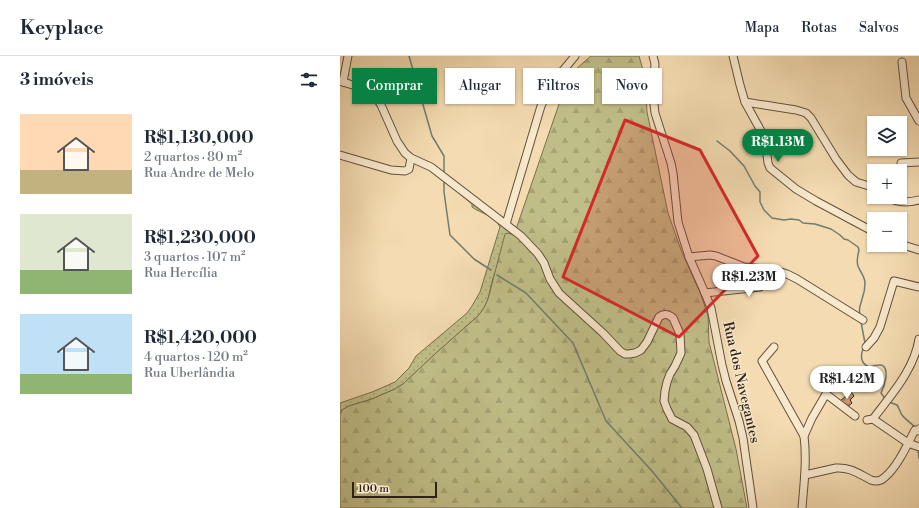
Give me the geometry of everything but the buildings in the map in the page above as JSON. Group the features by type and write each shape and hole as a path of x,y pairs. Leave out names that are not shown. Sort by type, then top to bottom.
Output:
{"street":[{"path":"348,56 341,82 359,86 376,97 397,142 405,153 411,158 432,167 521,236 538,254 544,263 553,285 559,293 615,346 625,354 635,353 647,342 660,316 666,314 673,318 680,334 681,352 667,382 664,402 672,419 687,427 694,435 706,465 718,508"},
{"path":"506,224 541,106 547,91 553,80 574,56"},
{"name":"Rua dos Navegantes","path":"653,56 655,64 653,96 656,113 673,173 678,222 689,257 705,293 713,316 722,365 743,438 753,508"},
{"path":"733,56 745,102 764,136 768,165 770,168 796,190 867,228"},
{"path":"902,62 906,98 919,121"},
{"path":"745,102 796,110 808,114 836,159 848,175 856,182 867,186"},
{"path":"340,155 391,170 405,171 409,169 411,158"},
{"path":"900,163 919,162"},
{"path":"907,202 919,200"},
{"path":"907,246 919,250"},
{"path":"689,257 710,255 716,256 744,267 775,270 787,274 862,319"},
{"path":"705,293 760,287 762,285 766,269"},
{"path":"866,347 874,338 880,327 894,281 919,287"},
{"path":"914,445 870,419 902,380 915,355 919,339"},
{"path":"774,347 762,361 804,436 805,476 802,508"},
{"path":"804,436 812,418 826,394 855,416"},
{"path":"805,476 840,467 857,472 872,480 879,481 885,477 914,445 917,430"}],"highlighted area":[{"path":"625,120 700,150 758,256 679,337 563,277"}],"green space":[{"path":"591,56 639,56 642,68 602,68 602,104 647,104 668,213 681,250 701,295 708,316 709,342 736,449 747,508 340,508 340,415 342,410 349,406 372,399 403,384 478,316 484,308 488,299 505,234 508,233 514,235 559,104 594,104 594,68 577,68"},
{"path":"454,189 517,233 493,278 488,299 484,308 478,316 403,384 372,399 349,406 342,410 340,415 340,403 395,382 409,368 416,356 467,313 480,292 500,227 491,217 472,207 472,204"}],"waterway":[{"path":"409,56 432,136 444,156 444,173"},
{"path":"717,141 730,151 744,166 760,192 760,202 764,210 772,218 799,220 803,223 815,224 831,229 858,247 857,264 865,283 864,293 859,308 860,314"},
{"path":"444,181 444,192 450,235 474,259 491,270"},
{"path":"497,275 526,293 573,343 606,421 652,471 682,508"},
{"path":"861,322 865,343"},
{"path":"864,347 861,356 862,361 866,365 869,367 876,365 884,366 886,379 881,393 886,400"},
{"path":"889,402 897,405 902,415 915,427"},
{"path":"918,450 919,458"}]}
